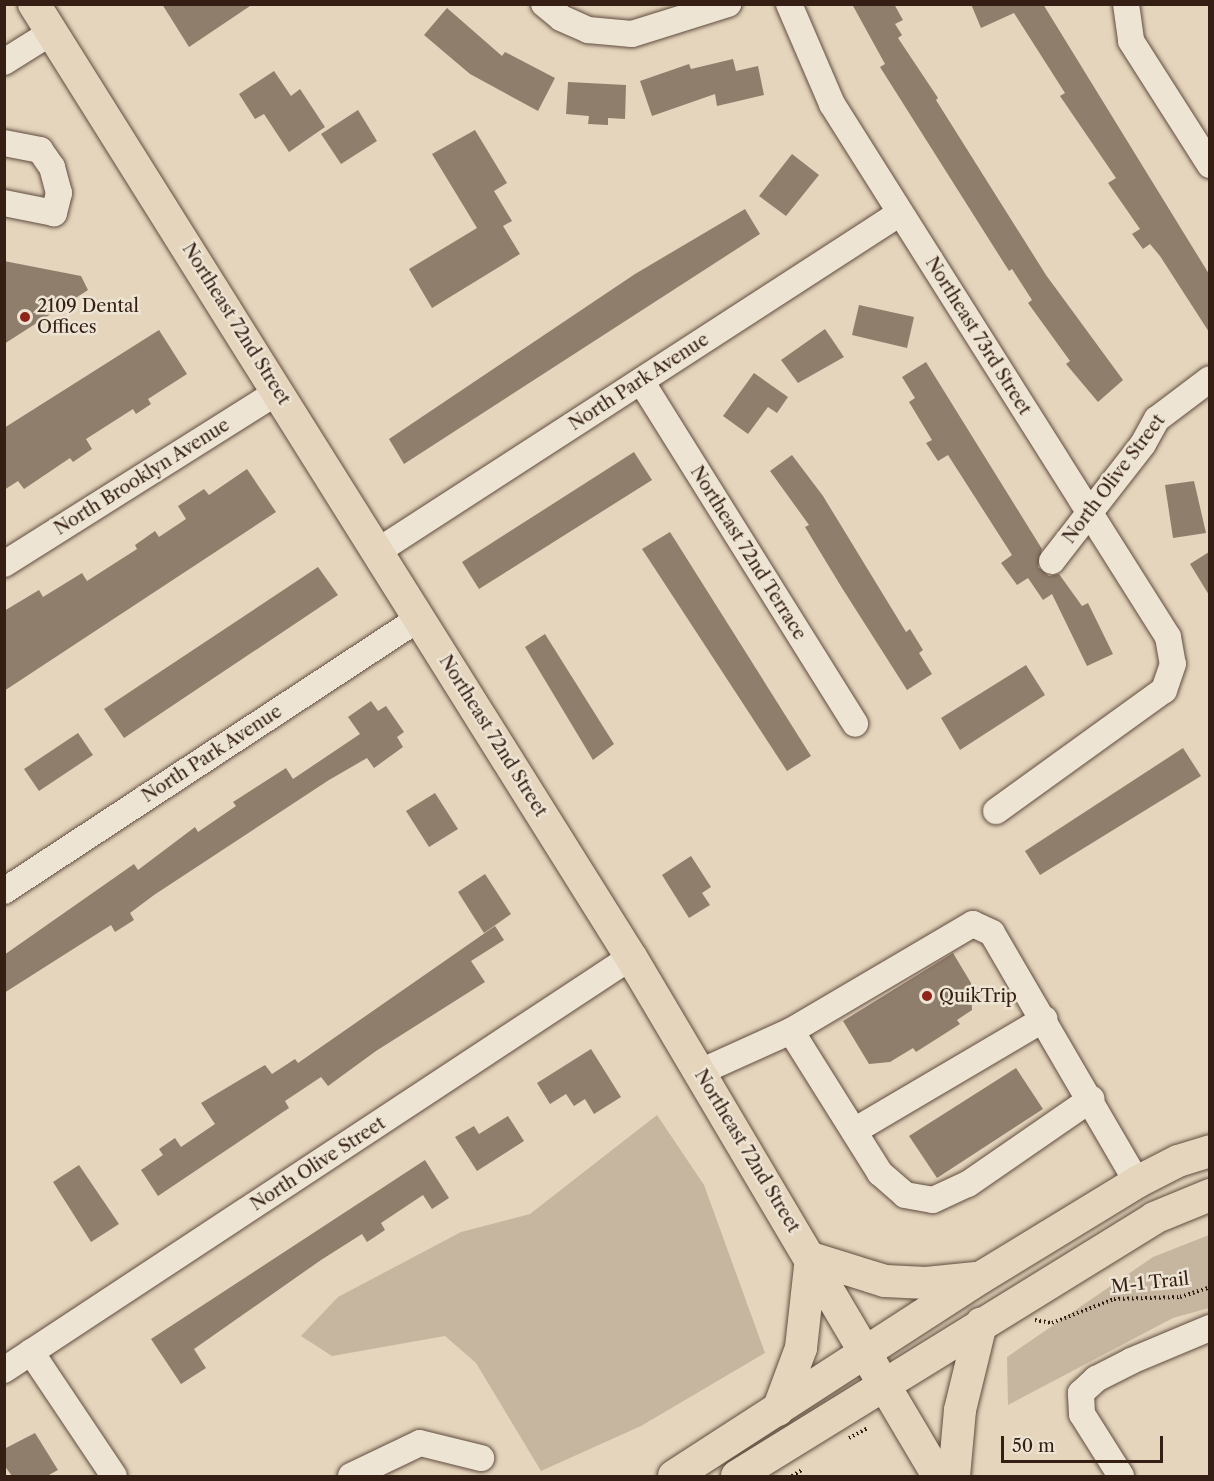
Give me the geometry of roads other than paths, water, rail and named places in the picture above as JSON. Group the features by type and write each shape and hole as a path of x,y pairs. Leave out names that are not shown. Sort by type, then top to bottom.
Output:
{"main road":[{"name":"Northeast 72nd Street","path":"34,4 279,391 631,957 938,1476"},
{"path":"674,1476 980,1278 1107,1200 1178,1161 1209,1150"},
{"path":"737,1476 1154,1218 1209,1195"},
{"path":"778,1410 801,1348 810,1258 885,1281 926,1283 980,1278"},
{"path":"954,1476 960,1410 981,1324"}],"street":[{"path":"544,4 561,18 588,30 632,34 728,4"},
{"name":"Northeast 73rd Street","path":"789,4 832,104 1168,637 1173,664 1164,690 996,811"},
{"path":"1126,4 1131,41 1209,165"},
{"path":"4,62 52,32"},
{"path":"4,143 40,150 52,167 59,193 54,213 4,203"},
{"name":"North Park Avenue","path":"378,551 900,213"},
{"name":"North Olive Street","path":"1052,561 1143,444 1157,419 1209,379"},
{"name":"Northeast 72nd Terrace","path":"641,381 855,724"},
{"name":"North Brooklyn Avenue","path":"4,564 279,391"},
{"name":"North Park Avenue","path":"4,891 419,618"},
{"path":"700,1072 791,1030 973,924 992,933 1091,1099 1137,1182"},
{"name":"North Olive Street","path":"4,1370 631,957"},
{"path":"854,1131 1044,1019"},
{"path":"791,1030 880,1173 906,1195 933,1200 968,1184 1091,1099"},
{"path":"1121,1476 1082,1414 1080,1393 1096,1379 1209,1328"},
{"path":"31,1352 114,1476"},
{"path":"351,1476 420,1443 481,1458"}],"place":[{"name":"2109 Dental Offices","path":"25,317"},
{"name":"QuikTrip","path":"927,996"}]}
